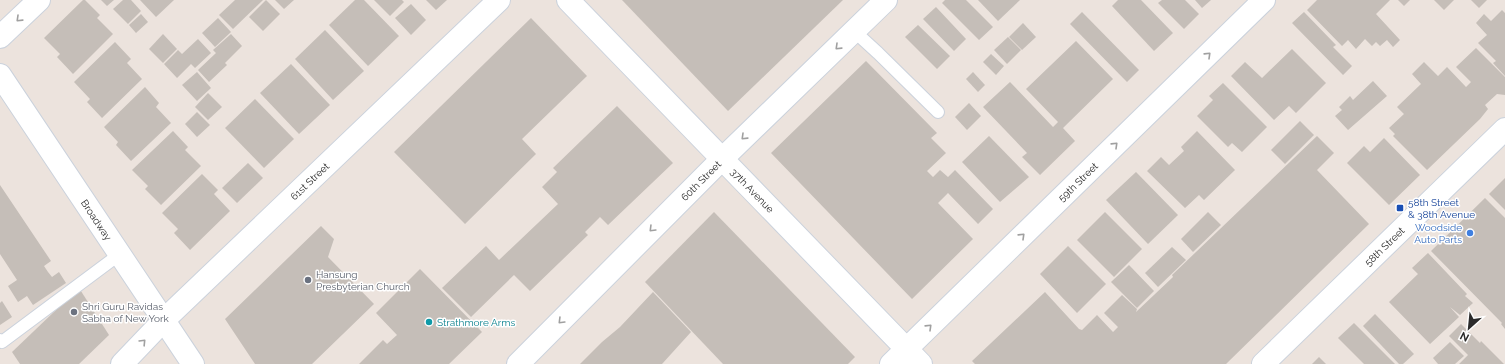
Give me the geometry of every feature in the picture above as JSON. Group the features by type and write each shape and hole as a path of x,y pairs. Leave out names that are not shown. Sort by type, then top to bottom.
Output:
{"street":[{"path":"0,38 39,0"},
{"name":"61st Street","path":"122,364 164,320 499,0"},
{"name":"37th Avenue","path":"568,0 722,159 906,359"},
{"name":"60th Street","path":"518,364 722,159 886,0"},
{"name":"59th Street","path":"906,359 1264,0"},
{"name":"Broadway","path":"0,75 193,364"},
{"name":"58th Street","path":"1263,364 1505,129"}],"lane":[{"path":"854,31 938,112"},
{"path":"0,340 2,342 120,254"}],"building":[{"path":"83,0 85,0 100,15 97,18 113,34 73,74 57,57 60,54 44,38"},
{"path":"101,0 114,0 107,6"},
{"path":"123,0 131,0 141,11 128,24 113,9"},
{"path":"140,0 174,0 156,17"},
{"path":"235,0 263,0 233,29 219,15"},
{"path":"266,0 280,14 263,31 249,17"},
{"path":"275,0 294,0 284,9"},
{"path":"355,0 364,0 399,36 368,66 329,25"},
{"path":"374,0 402,0 404,2 390,16"},
{"path":"426,0 447,0 436,10"},
{"path":"622,0 843,0 728,111"},
{"path":"945,0 966,0 993,27 979,40 942,3"},
{"path":"978,0 1020,0 998,21"},
{"path":"1118,0 1141,0 1173,33 1154,51 1112,6"},
{"path":"1162,0 1185,0 1199,14 1184,29 1158,3"},
{"path":"1195,0 1211,0 1202,8"},
{"path":"1317,0 1390,0 1376,14 1400,40 1393,47 1387,40 1380,46 1376,42 1372,46 1365,39 1356,49 1348,40 1342,46 1307,10"},
{"path":"1398,0 1410,0 1404,6"},
{"path":"1434,0 1454,0 1444,10"},
{"path":"1471,0 1487,0 1479,8"},
{"path":"411,4 426,20 411,35 395,18"},
{"path":"936,7 966,39 954,51 923,19"},
{"path":"1502,10 1505,13 1505,76 1493,63 1496,61 1478,43 1487,35 1476,23 1484,14 1491,21"},
{"path":"1082,12 1139,70 1127,82 1070,24"},
{"path":"1304,12 1336,45 1333,47 1352,66 1343,75 1292,23"},
{"path":"141,14 148,22 136,33 129,25"},
{"path":"218,18 231,32 215,47 202,33"},
{"path":"531,18 587,76 522,139 536,154 465,224 394,152"},
{"path":"1023,23 1036,37 1022,50 1009,37"},
{"path":"918,25 950,56 937,69 905,37"},
{"path":"325,30 364,71 333,100 295,59"},
{"path":"163,34 177,49 163,63 149,49"},
{"path":"231,34 242,46 225,63 227,65 209,82 198,70 216,53 213,50"},
{"path":"1008,37 1021,50 1007,64 994,50"},
{"path":"198,39 211,53 195,68 191,64 177,78 164,64 178,50 182,54"},
{"path":"1076,41 1113,79 1063,128 1075,141 1040,175 1022,157 1027,153 983,107 1010,82 1053,127 1058,122 1026,89"},
{"path":"115,42 131,59 127,63 142,79 102,118 87,102 90,99 74,82"},
{"path":"1476,48 1505,77 1505,95 1497,94 1485,105 1488,109 1480,119 1427,170 1393,136 1395,134 1389,128 1404,114 1397,107 1421,84 1412,74 1424,62 1438,76 1447,67 1466,87 1471,82 1456,67"},
{"path":"1292,49 1326,83 1296,113 1289,106 1274,120 1231,76 1245,62 1262,78"},
{"path":"991,54 1004,66 996,75 983,62"},
{"path":"866,61 937,133 931,138 946,153 927,171 933,177 940,170 948,177 955,170 993,209 978,224 948,193 938,203 973,239 912,299 771,153"},
{"path":"291,64 330,105 299,134 260,93"},
{"path":"197,72 211,88 197,101 182,85"},
{"path":"973,72 985,85 978,92 966,79"},
{"path":"1373,81 1387,96 1348,130 1335,116 1342,110 1339,107 1350,96 1353,100"},
{"path":"1223,83 1267,127 1242,152 1232,143 1228,147 1197,116 1213,100 1209,96"},
{"path":"145,87 159,103 156,107 171,123 131,161 116,145 118,142 104,127"},
{"path":"208,93 222,107 208,120 195,107"},
{"path":"255,99 294,139 264,168 225,128"},
{"path":"969,103 981,116 967,130 955,117"},
{"path":"617,106 673,163 608,225 600,217 585,232 588,235 530,291 514,275 471,317 442,288 486,246 499,260 558,204 542,187 557,172 553,168"},
{"path":"197,112 210,125 197,137 185,124"},
{"path":"1300,121 1314,135 1285,164 1271,150"},
{"path":"173,131 188,147 185,150 201,166 161,205 145,189 148,186 132,170"},
{"path":"1197,131 1235,170 1204,200 1199,195 1185,208 1147,171 1161,157 1169,165 1184,151 1181,147"},
{"path":"989,136 1029,177 1000,202 962,162"},
{"path":"1317,136 1334,153 1317,170 1369,224 1226,364 975,364 972,361 1045,292 1079,329 1082,330 1097,315 1113,332 1118,327 1104,313 1122,295 1137,309 1136,312 1173,277 1172,275"},
{"path":"1384,138 1420,175 1389,205 1347,163 1364,146 1370,152"},
{"path":"248,163 263,178 237,203 222,188"},
{"path":"1136,172 1178,215 1148,244 1106,200"},
{"path":"202,174 218,190 214,194 230,211 190,250 174,233 178,229 162,213"},
{"path":"1505,178 1505,210 1489,194"},
{"path":"0,185 51,261 44,266 48,272 52,277 59,272 66,283 33,305 27,296 18,302 8,286 17,280 0,254"},
{"path":"1485,198 1505,218 1505,329 1501,324 1502,323 1431,251"},
{"path":"714,212 855,357 848,364 723,364 645,282"},
{"path":"1105,212 1142,249 1114,277 1077,240"},
{"path":"1208,212 1221,225 1193,252 1181,239"},
{"name":"Hansung Presbyterian Church","path":"321,226 334,239 328,257 374,304 312,364 255,364 225,319"},
{"path":"1068,246 1106,284 1077,313 1040,274"},
{"path":"1172,247 1186,260 1158,287 1145,273"},
{"path":"1428,253 1467,294 1465,296 1473,303 1460,315 1450,307 1459,317 1430,344 1389,302 1418,274 1412,268"},
{"path":"1129,265 1154,291 1137,308 1111,282"},
{"name":"Strathmore Arms","path":"420,269 482,332 449,364 359,364 383,340 387,344 397,335 376,313"},
{"name":"Shri Guru Ravidas Sabha of New York","path":"79,288 109,335 79,364 20,364 12,352"},
{"path":"653,292 691,332 662,364 580,364 602,342 620,327"},
{"path":"2,301 12,317 0,325 0,303"},
{"path":"1375,314 1414,354 1403,364 1399,364 1363,326"},
{"path":"1354,323 1395,364 1364,364 1338,338"},
{"path":"1461,324 1504,364 1459,364 1468,355 1449,336"},
{"path":"1450,342 1464,356 1455,364 1438,364 1433,358"},
{"path":"1319,357 1326,364 1312,364"}],"place":[{"name":"58th Street & 38th Avenue","path":"1400,208"},
{"name":"Woodside Auto Parts","path":"1470,233"},
{"name":"Hansung Presbyterian Church","path":"308,280"},
{"name":"Shri Guru Ravidas Sabha of New York","path":"74,312"},
{"name":"Strathmore Arms","path":"429,322"}]}
